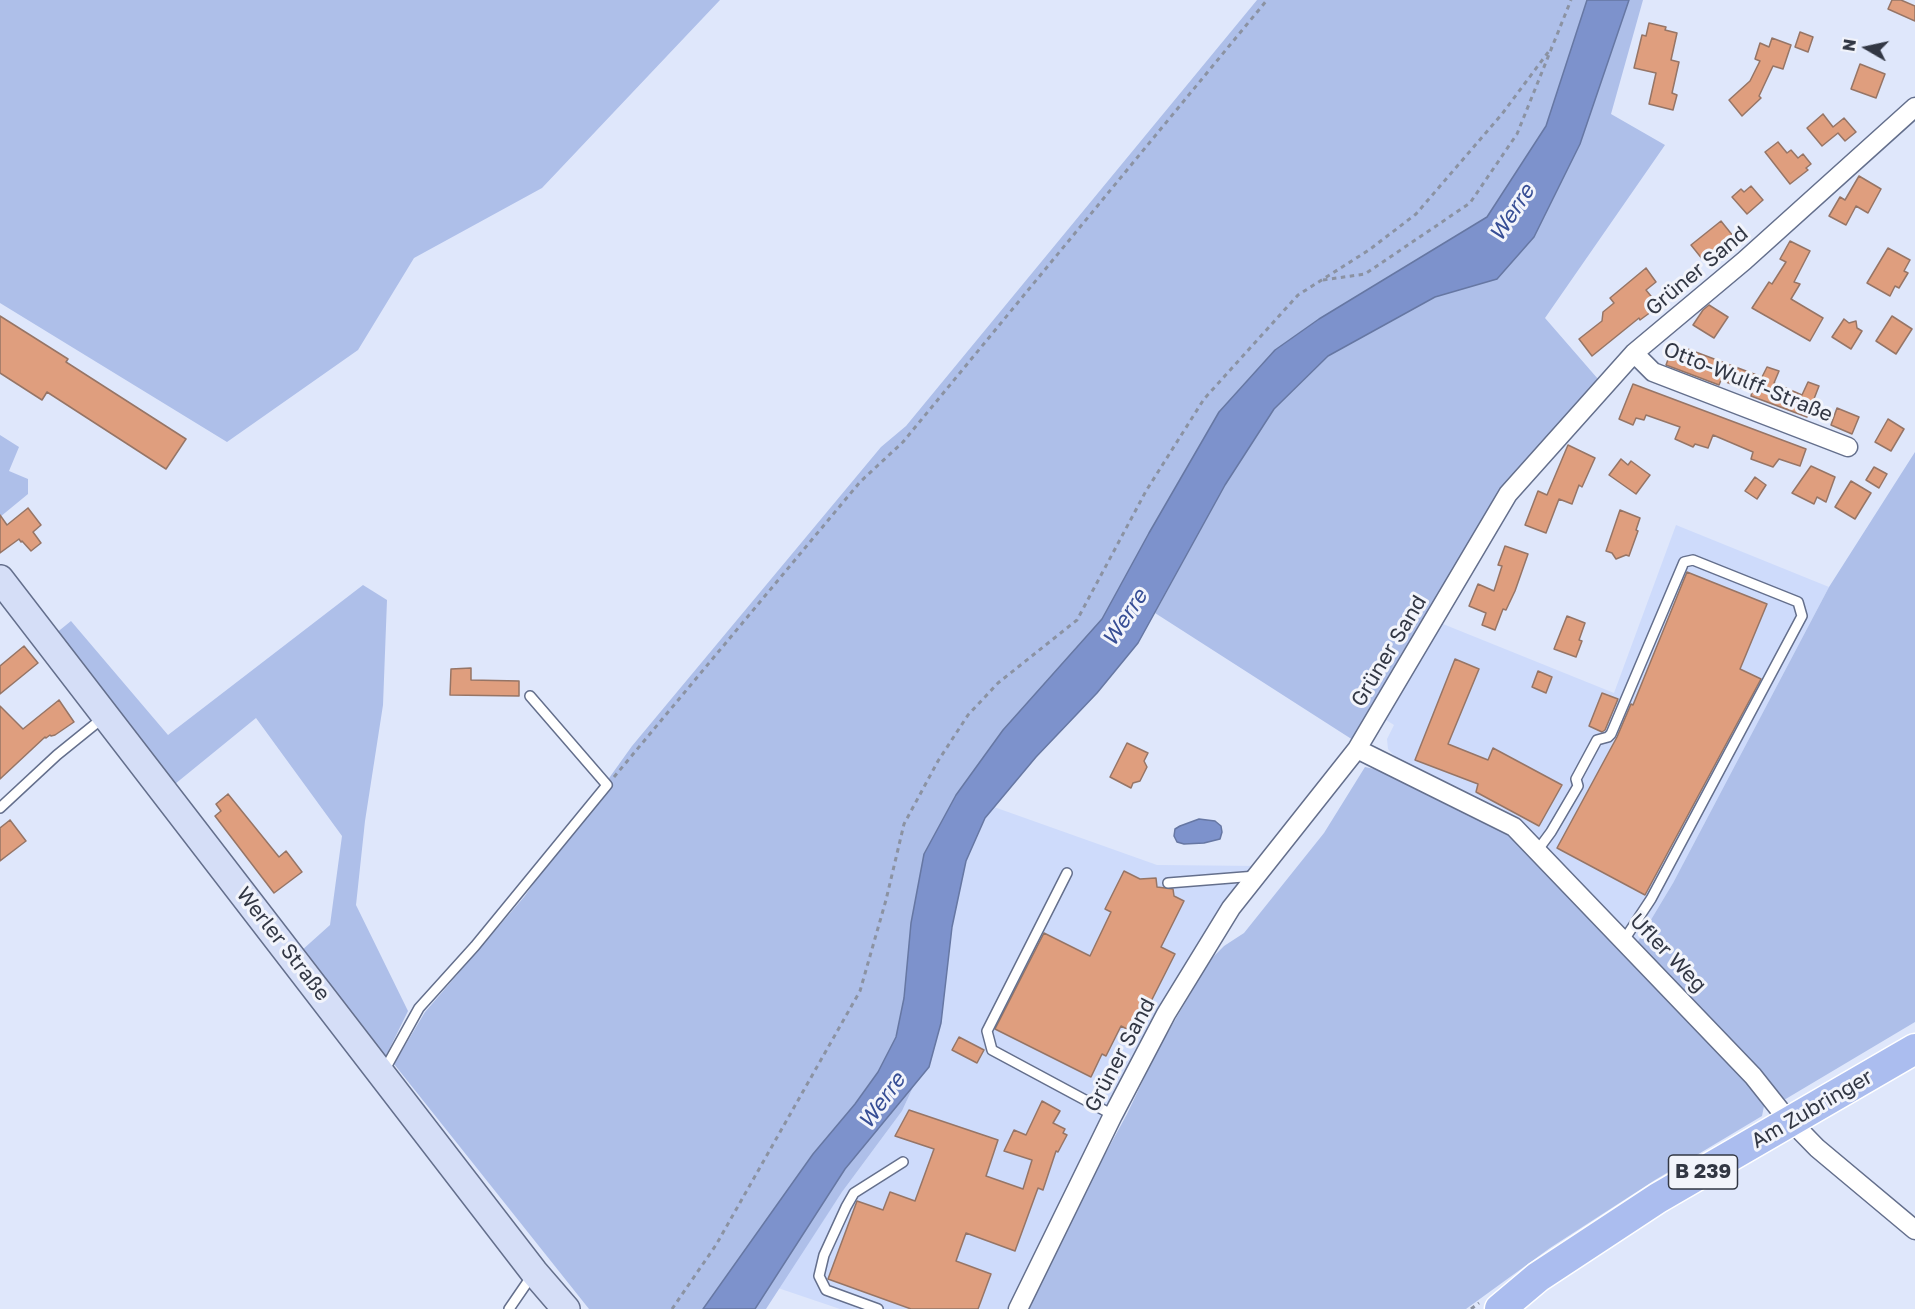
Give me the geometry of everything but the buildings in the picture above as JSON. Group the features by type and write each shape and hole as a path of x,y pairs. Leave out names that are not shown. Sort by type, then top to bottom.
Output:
{"main road":[{"name":"Werler Straße","path":"0,579 383,1073 534,1272 566,1309"},
{"name":"Am Zubringer","path":"1500,1309 1538,1277 1658,1198 1915,1050"}],"street":[{"name":"Grüner Sand","path":"1018,1309 1113,1115 1166,1014 1231,908 1357,749 1508,494 1634,354 1744,261 1915,107"},
{"name":"Otto-Wulff-Straße","path":"1634,354 1653,372 1848,447"},
{"name":"Ufler Weg","path":"1357,749 1514,826 1753,1076 1816,1148 1915,1230"}],"lane":[{"path":"1537,851 1578,786 1576,779 1597,740 1611,734 1684,562 1692,560 1798,602 1802,616 1651,899 1624,940"},
{"path":"383,1073 419,1008 475,946 607,785 530,696"},
{"path":"0,808 57,754 107,715"},
{"path":"1067,873 987,1031 992,1050 1113,1115"},
{"path":"1168,883 1258,876"},
{"path":"878,1309 826,1290 819,1276 824,1255 854,1193 903,1162"},
{"path":"508,1309 534,1272"}],"path":[{"path":"607,785 860,482 903,442 1267,0"},
{"path":"1320,280 1365,274 1470,203 1517,134 1571,0"},
{"path":"672,1309 716,1245 860,991 886,900 904,824 938,761 968,715 998,683 1077,620 1146,491 1204,399 1298,295 1370,250 1416,214 1502,114 1552,47"}],"shaded area":[{"path":"0,0 720,0 542,188 414,258 358,350 227,442 0,303"},
{"path":"1257,0 1587,0 1546,126 1487,217 1319,319 1275,350 1219,412 1102,619 1003,730 956,795 924,854 911,923 904,999 896,1037 878,1072 855,1104 813,1154 703,1309 589,1309 394,1064 425,1012 524,897 632,746 881,447 906,426"},
{"path":"1629,0 1643,0 1611,114 1665,145 1545,318 1598,379 1504,491 1353,740 1155,613 1225,485 1274,409 1328,356 1435,297 1497,279 1534,237 1580,144"},
{"path":"0,435 19,447 9,471 28,479 28,494 0,517"},
{"path":"1915,452 1915,1022 1784,1100 1637,943 1673,883 1829,587"},
{"path":"1676,525 1829,587 1673,883 1637,943 1518,820 1405,768 1388,749 1387,739 1394,725 1383,718 1438,622 1614,693"},
{"path":"363,585 387,600 383,705 365,821 356,905 408,1011 385,1058 301,951 330,925 342,836 256,718 175,784 55,634 71,621 168,735"},
{"path":"1365,767 1379,770 1509,835 1734,1062 1765,1101 1762,1116 1655,1180 1550,1248 1466,1309 1027,1309 1157,1051 1210,960 1224,946 1244,933 1324,833"},
{"path":"994,807 1157,865 1261,866 1099,1127 1007,1309 840,1309 778,1288 842,1192 902,1111 914,1085 929,1067 941,1023 952,927 966,861 985,818"},
{"path":"914,1085 902,1111 842,1192 766,1309 755,1309 845,1169"}],"water":[{"name":"Werre","path":"1587,0 1629,0 1580,144 1534,237 1497,279 1435,297 1328,356 1274,409 1225,485 1138,643 1097,693 1036,757 985,818 966,861 952,927 941,1023 929,1067 845,1169 755,1309 703,1309 813,1154 855,1104 878,1072 896,1037 904,998 911,923 924,854 956,795 1003,730 1102,619 1219,412 1275,350 1319,319 1487,217 1546,126"},
{"path":"1199,819 1215,821 1221,826 1220,839 1204,843 1177,842 1174,836 1175,829"}]}
